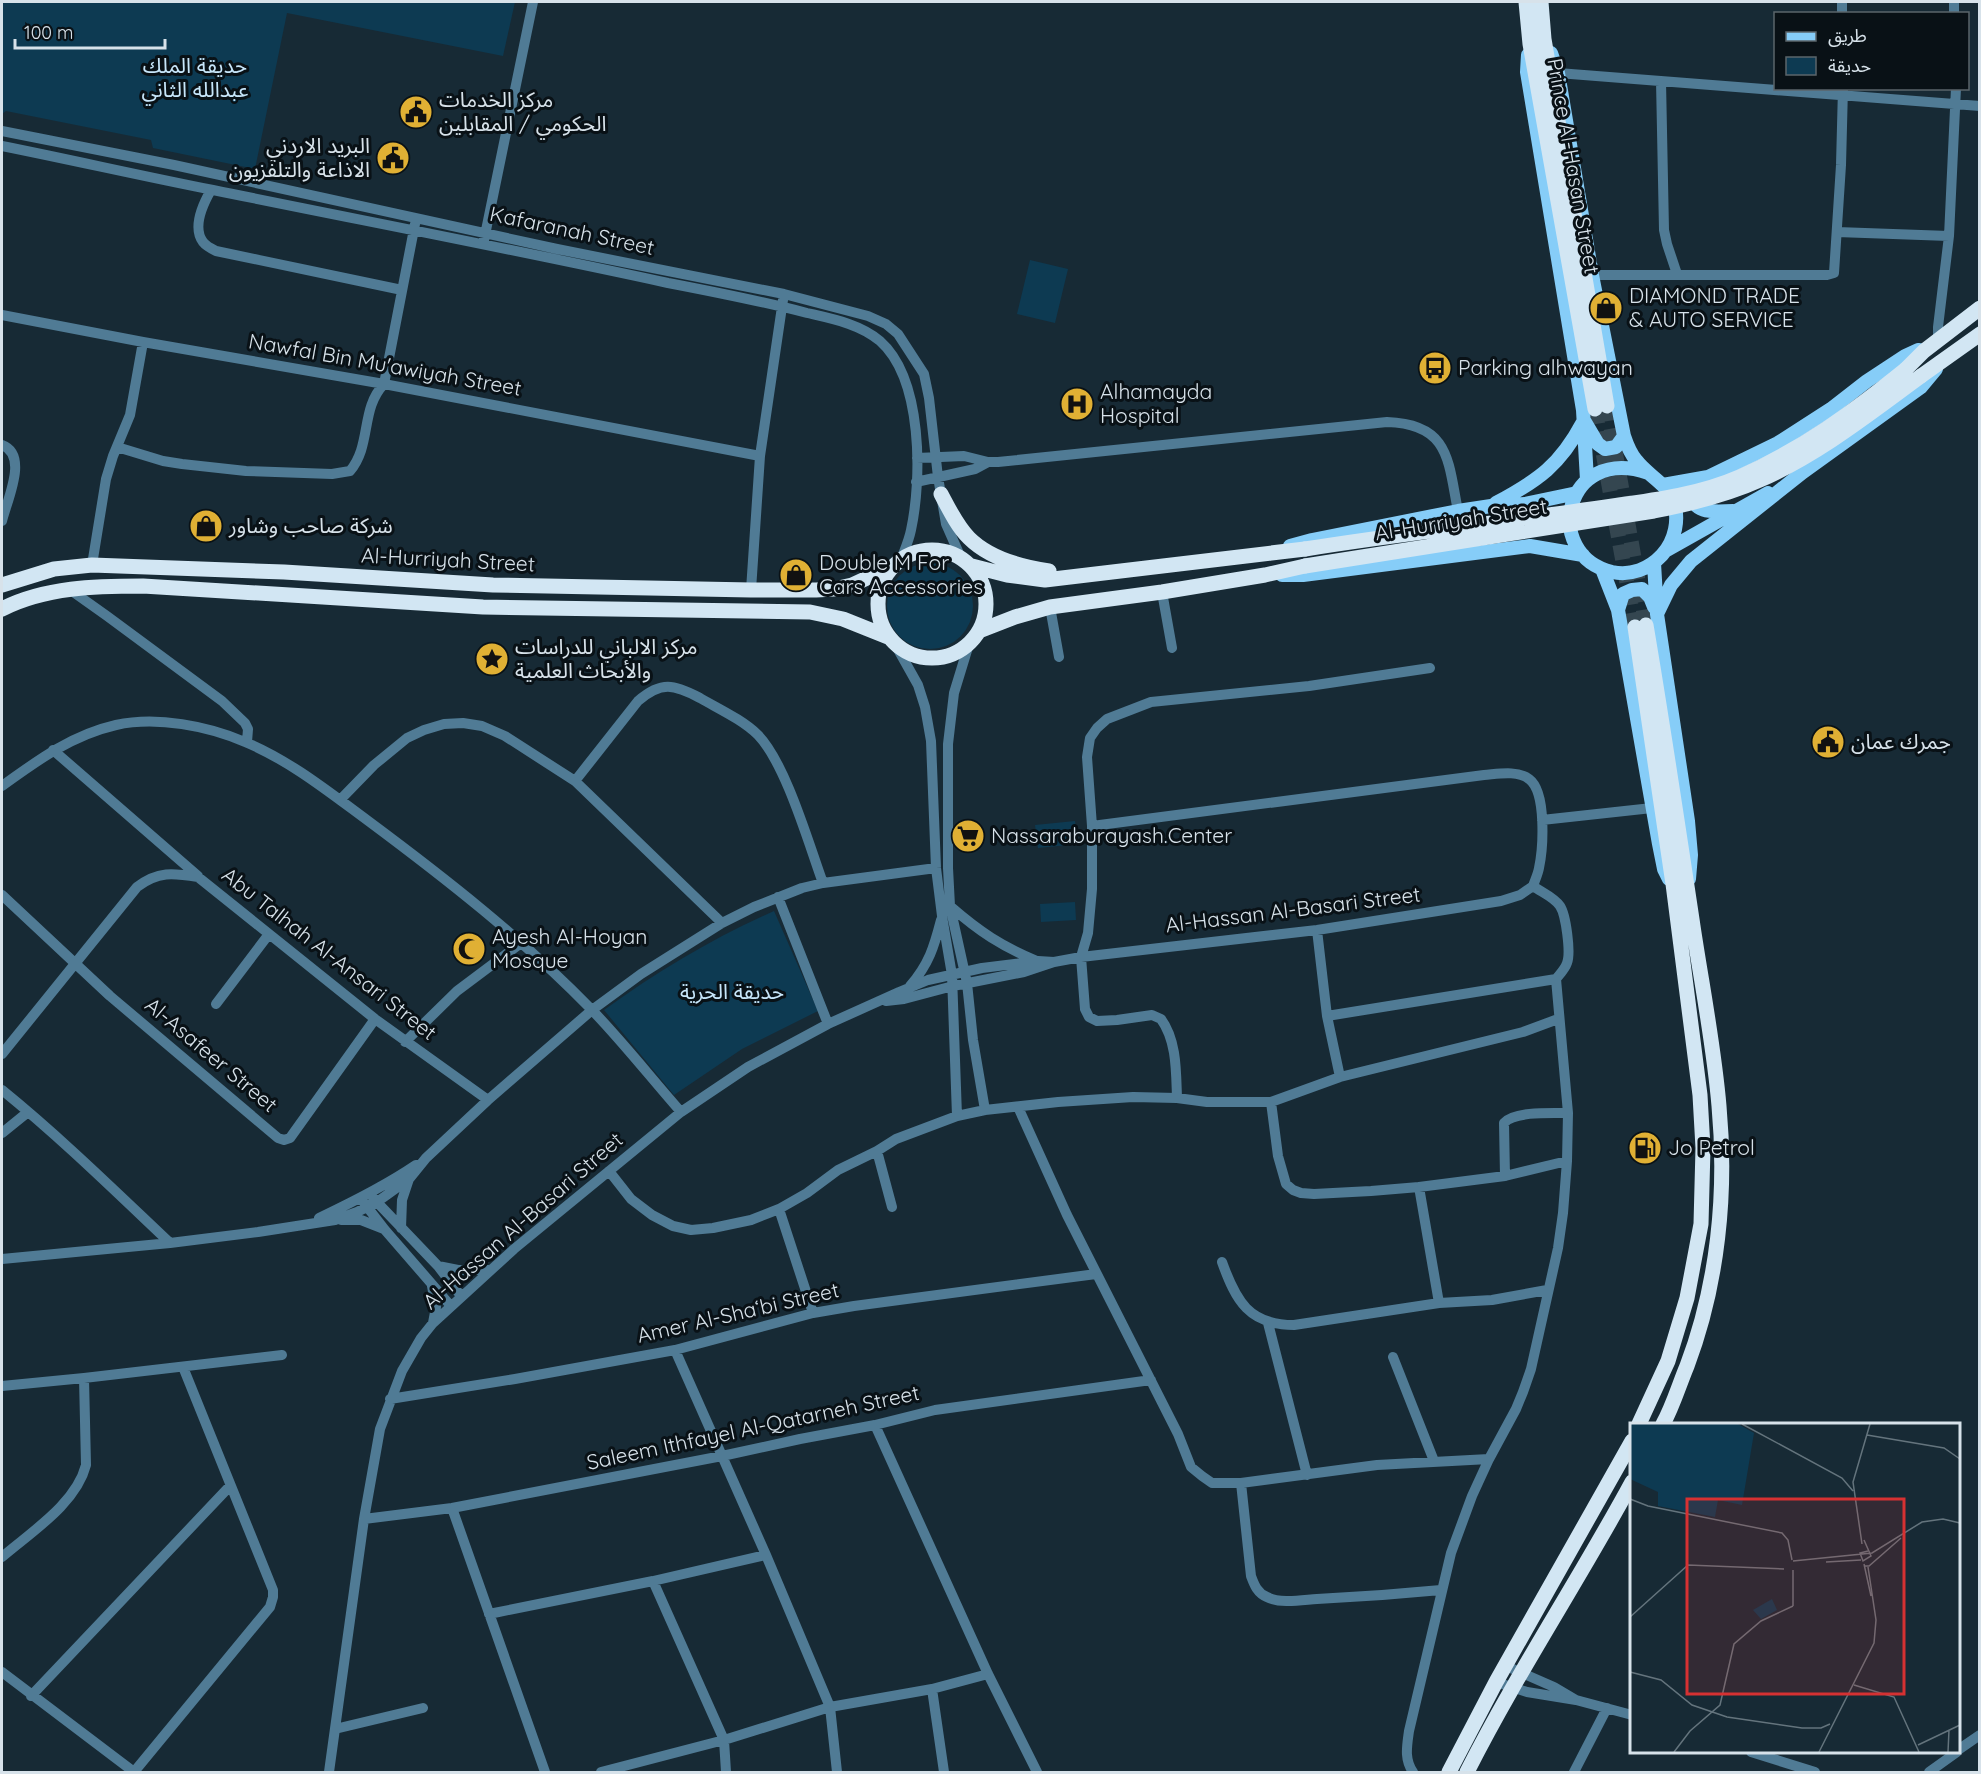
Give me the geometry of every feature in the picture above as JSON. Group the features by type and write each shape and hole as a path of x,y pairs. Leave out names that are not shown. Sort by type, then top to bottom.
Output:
{"highway":[{"name":"Prince Al-Hasan Street","path":"1537,41 1541,2"},
{"name":"Prince Al-Hasan Street","path":"1526,4 1537,41 1596,412"},
{"name":"Al-Hurriyah Street","path":"967,562 1007,575 1045,580 1305,549 1576,511 1685,493 1737,478 1805,443 1839,421 1980,308"},
{"name":"Al-Hurriyah Street","path":"979,631 1050,607 1162,592 1305,566 1687,505 1737,490 1808,456 1841,435 1980,334"},
{"path":"941,494 958,525 969,538 1006,561 1085,575"},
{"path":"932,549 947,551 967,562 980,578 986,597 985,618 969,644 951,655 925,658 912,654 892,641 881,624 877,609 882,580 897,562 916,551 932,549"},
{"name":"Al-Hurriyah Street","path":"2,585 54,569 92,565 284,572 493,585 751,590 834,589 852,585 897,562"},
{"name":"Al-Hurriyah Street","path":"2,609 37,596 69,589 143,586 483,607 810,612 843,619 892,641"},
{"path":"1640,1423 1668,1360 1687,1298 1701,1224 1703,1148 1702,1115 1680,885 1646,622"},
{"path":"1664,1423 1692,1352 1704,1314 1717,1246 1721,1209 1719,1105 1680,885"},
{"path":"1449,1773 1564,1558 1630,1444"},
{"path":"1467,1773 1494,1719 1630,1485"}],"main road":[{"path":"1537,41 1558,73 1592,275 1624,436 1636,460 1663,485 1672,500 1676,517 1674,534 1667,550"},
{"path":"1537,41 1527,72 1596,412 1598,444 1605,449 1616,447 1624,436"},
{"path":"1663,485 1701,479 1718,473 1778,443 1831,410 1867,381 1905,356 1918,350 1924,351"},
{"path":"1646,622 1671,585 1691,561 1803,472 1921,387 1947,357"},
{"path":"1587,480 1596,412"},
{"path":"1491,506 1525,488 1549,469 1596,412"},
{"path":"1648,473 1632,468 1616,467 1600,471 1587,480 1576,493 1570,514 1572,536 1583,555 1602,569 1620,573 1638,571 1654,563 1667,550 1803,472"},
{"path":"1701,479 1692,492 1692,500 1696,507 1702,510 1736,511"},
{"path":"1264,554 1312,540 1458,511 1525,504 1576,493"},
{"path":"1265,575 1303,575 1530,546 1548,539 1551,535 1552,520 1542,508 1525,504"},
{"path":"1530,546 1583,555"},
{"path":"1602,569 1618,610 1664,869 1680,885 1691,864 1688,821 1646,622 1654,563"},
{"path":"1618,610 1623,594 1642,589 1650,597 1646,622"}],"street":[{"path":"484,238 533,2"},
{"path":"1558,73 1774,88"},
{"path":"1661,81 1664,230 1677,274"},
{"path":"1810,90 1980,106"},
{"path":"1938,340 1949,236 1956,90"},
{"path":"1592,275 1832,274 1835,268 1843,92"},
{"name":"Kafaranah Street","path":"2,131 174,165 415,224"},
{"name":"Kafaranah Street","path":"2,146 211,190 415,224 784,294 868,316 886,324 898,334 924,375 946,524 967,562"},
{"path":"211,190 201,207 199,228 203,242 216,251 402,290"},
{"path":"117,447 163,461 192,465 266,472 343,473 350,471 360,457 371,402 384,384 415,224"},
{"path":"1837,232 1949,236"},
{"name":"Kafaranah Street","path":"484,238 782,306 856,327 880,341 892,354 903,374 909,394 918,448 911,532 897,562"},
{"path":"751,590 760,456 784,294"},
{"name":"Nawfal Bin Mu'awiyah Street","path":"2,315 384,384 760,456"},
{"path":"92,565 106,479 130,415 143,342"},
{"path":"917,458 972,457 987,462 1398,422 1423,428 1436,438 1446,453 1458,511"},
{"path":"2,445 13,452 16,461 2,521"},
{"path":"916,482 975,469 987,462"},
{"path":"69,589 222,701 245,723 248,729 247,742"},
{"path":"1162,592 1172,648"},
{"path":"1050,607 1059,657"},
{"path":"892,641 918,685 932,741 936,868 953,980 957,1116"},
{"path":"969,644 954,693 948,744 950,906 967,983 973,1040 985,1110"},
{"path":"1177,1098 1175,1061 1161,1018 1152,1015 1097,1021 1089,1017 1083,1000 1081,957 1090,920 1092,826 1088,757 1090,738 1107,718 1151,702 1309,686 1430,668"},
{"path":"575,781 638,701 650,690 662,686 677,688 695,696 759,735 780,769 823,883"},
{"path":"2,786 53,750 93,732 118,724 169,723 223,733 247,742 300,772 340,800 429,866 521,943 592,1010 681,1112"},
{"path":"340,800 389,751 407,738 444,724 463,723 482,726 505,736 575,781 722,923"},
{"path":"53,750 198,877"},
{"path":"1092,826 1484,775 1522,775 1532,780 1538,794 1542,820 1542,851 1539,871 1533,886 1558,903 1563,914 1569,952 1566,966 1556,979 1568,1113 1563,1214 1537,1342 1523,1392 1472,1496 1451,1553 1441,1590 1409,1731 1407,1763 1413,1773"},
{"path":"1542,820 1652,808"},
{"path":"305,1225 369,1200 426,1158 488,1100 592,1010 641,974 722,923 778,897 823,883 936,868"},
{"name":"Abu Talhah Al-Ansari Street","path":"2,1054 137,887 149,878 179,873 198,877 375,1019 488,1100"},
{"name":"Al-Hassan Al-Basari Street","path":"329,1773 373,1462 380,1429 402,1371 421,1338 450,1305 681,1112 748,1067 828,1024 928,980 953,980 967,983 1024,972 1054,962 1081,957 1317,930 1501,901 1520,895 1533,886"},
{"name":"Al-Asafeer Street","path":"2,895 128,1011 278,1138 284,1140 290,1138 375,1019"},
{"path":"778,897 828,1024"},
{"path":"950,906 1002,946 1038,961"},
{"path":"908,988 931,956 942,916"},
{"path":"1317,930 1327,1016 1340,1077"},
{"path":"216,1004 269,934"},
{"path":"405,1042 457,991 521,943"},
{"name":"Al-Hassan Al-Basari Street","path":"882,1001 904,999 953,980 964,971 1038,961 1054,962"},
{"path":"1327,1016 1556,979"},
{"path":"609,1171 631,1198 652,1215 673,1226 691,1230 713,1228 751,1220 779,1209 807,1193 838,1170 896,1139 957,1116 985,1110 1132,1097 1177,1098 1207,1102 1271,1102 1340,1077 1523,1032 1558,1018"},
{"path":"2,1090 170,1243"},
{"path":"1271,1102 1278,1156 1286,1184 1293,1190 1314,1194 1419,1187 1505,1176 1567,1161"},
{"path":"1018,1107 1067,1215 1178,1434 1191,1467 1212,1483 1241,1483 1377,1465 1489,1459"},
{"path":"2,1133 28,1112"},
{"path":"1505,1176 1504,1123 1506,1120 1517,1116 1568,1113"},
{"path":"877,1151 892,1207"},
{"path":"402,1228 402,1200 409,1179 426,1158"},
{"path":"335,1220 409,1179"},
{"path":"1419,1187 1439,1303"},
{"path":"369,1200 402,1228 438,1266 461,1296"},
{"path":"369,1200 385,1230 450,1305"},
{"path":"779,1209 813,1313"},
{"path":"2,1259 170,1243 335,1220 361,1221 385,1230"},
{"path":"1222,1262 1228,1280 1241,1304 1250,1314 1268,1323 1294,1325 1439,1303 1492,1300 1547,1290"},
{"path":"438,1266 458,1270 491,1270"},
{"name":"Amer Al-Sha‘bi Street","path":"390,1399 675,1350 813,1313 1096,1274"},
{"path":"430,1280 435,1301 433,1323"},
{"path":"1268,1323 1307,1474"},
{"path":"675,1350 766,1555 830,1707 837,1773"},
{"path":"2,1386 282,1355"},
{"path":"1393,1357 1434,1461"},
{"path":"2,1672 134,1773 270,1607 273,1590 183,1367"},
{"path":"2,1557 64,1504 83,1476 86,1465 84,1378"},
{"name":"Saleem Ithfayel Al-Qatarneh Street","path":"364,1519 452,1508 875,1425 935,1410 1151,1380"},
{"path":"875,1425 988,1674 1037,1773"},
{"path":"1241,1483 1251,1575 1259,1592 1267,1597 1275,1600 1304,1599 1378,1596 1441,1590"},
{"path":"32,1696 230,1486"},
{"path":"452,1508 545,1773"},
{"path":"489,1614 653,1581 766,1555"},
{"path":"653,1581 723,1740 726,1773"},
{"path":"1506,1665 1576,1700"},
{"path":"601,1773 723,1740 830,1707 932,1689 988,1674"},
{"path":"1496,1682 1538,1695 1576,1700 1630,1714"},
{"path":"932,1689 944,1773"},
{"path":"335,1729 423,1708"},
{"path":"1574,1773 1607,1708"},
{"path":"1960,1750 1980,1735"},
{"path":"1754,1753 1815,1773"},
{"path":"1929,1773 1955,1753"}],"green space":[{"name":"حديقة الملك عبدالله الثاني","path":"2,2 515,2 503,56 287,13 255,169 153,148 151,140 6,111 2,114"},
{"path":"1030,260 1068,269 1055,323 1017,314"},
{"path":"930,563 947,566 961,575 970,589 973,606 970,623 961,637 947,646 930,649 913,646 899,637 890,623 887,606 890,589 899,575 913,566"},
{"path":"1075,821 1078,844 1038,848 1035,825"},
{"path":"1075,902 1076,920 1041,922 1040,904"},
{"name":"حديقة الحرية","path":"774,911 818,1011 742,1049 674,1095 604,1010 686,956"}],"tunnel":[{"path":"1607,406 1646,625"},
{"path":"1595,409 1635,627"}],"place":[{"name":"مركز الخدمات الحكومي / المقابلين","path":"416,112"},
{"name":"البريد الاردني الاذاعة والتلفزيون","path":"393,158"},
{"name":"DIAMOND TRADE & AUTO SERVICE","path":"1606,308"},
{"name":"Parking alhwayan","path":"1435,368"},
{"name":"Alhamayda Hospital","path":"1077,404"},
{"name":"شركة صاحب وشاور","path":"206,526"},
{"name":"Double M For Cars Accessories","path":"796,575"},
{"name":"مركز الالباني للدراسات والأبحاث العلمية","path":"492,659"},
{"name":"جمرك عمان","path":"1828,742"},
{"name":"Nassaraburayash.Center","path":"968,836"},
{"name":"Ayesh Al-Hoyan Mosque","path":"469,949"},
{"name":"Jo Petrol","path":"1645,1148"}]}
